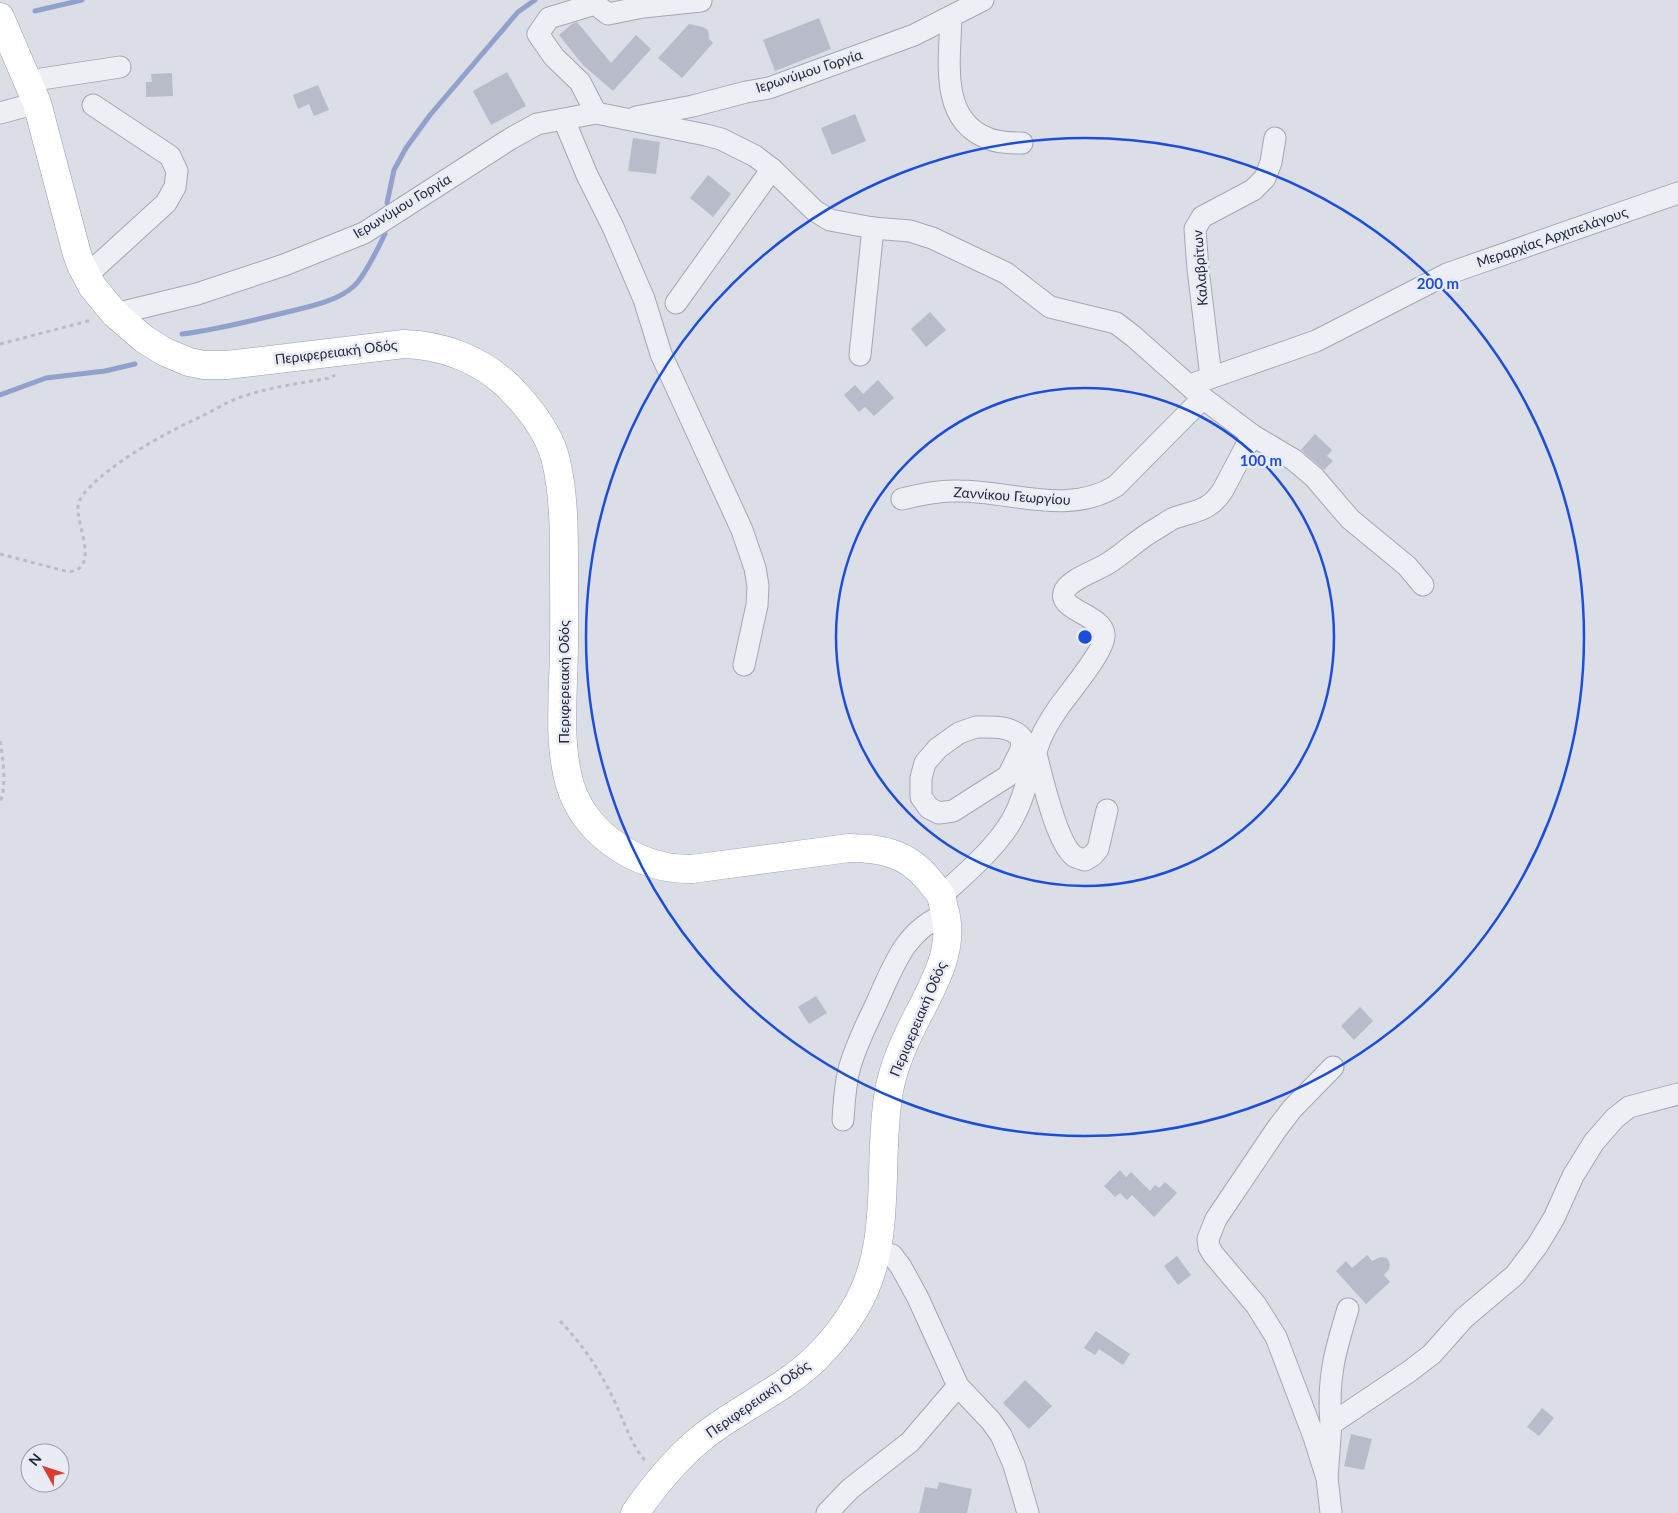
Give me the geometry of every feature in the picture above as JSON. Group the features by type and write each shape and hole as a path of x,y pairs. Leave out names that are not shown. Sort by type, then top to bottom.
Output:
{"main road":[{"name":"Περιφερειακή Οδός","path":"0,17 33,92 77,254 86,276 100,299 114,314 144,339 165,352 189,362 204,365 227,365 404,344 428,346 457,354 485,369 507,386 528,408 545,435 557,465 562,506 564,610 562,717 566,768 576,798 588,820 603,836 634,856 658,865 681,870 848,848 871,848 905,858 916,866 944,905 948,941 938,974 905,1042 890,1088 884,1130 883,1200 877,1251 869,1283 854,1311 817,1358 791,1378 700,1439 664,1476 635,1513"}],"street":[{"name":"Ιερωνύμου Γοργία","path":"626,118 693,106 769,88 914,35 983,0"},
{"path":"701,1 643,7 608,14 595,4 549,18 538,34 554,57 580,82 596,113 721,139 755,156 772,169 815,211 830,220 873,228 910,231 932,238 1006,273 1050,307 1116,323 1196,391 1252,435 1294,460 1314,477 1350,519 1407,566 1423,585"},
{"path":"951,17 950,73 955,109 964,122 987,138 1002,142 1022,143"},
{"path":"0,113 33,92 120,67"},
{"path":"86,276 166,203 176,187 177,171 170,156 93,106"},
{"name":"Ιερωνύμου Γοργία","path":"114,314 197,294 284,265 364,232 510,138 537,124 596,113"},
{"path":"564,120 644,299 661,354 742,530 755,568 758,586 757,605 744,665"},
{"name":"Καλαβρίτων","path":"1211,376 1195,229 1202,217 1253,190 1264,178 1271,162 1274,138"},
{"path":"676,303 772,169"},
{"name":"Μεραρχίας Αρχιπελάγους","path":"1196,391 1211,376 1238,369 1316,341 1448,274 1678,194"},
{"path":"860,356 873,228"},
{"name":"Ζαννίκου Γεωργίου","path":"902,499 928,492 960,490 1054,500 1080,500 1093,497 1116,486 1196,391"},
{"path":"843,1120 848,1071 856,1047 896,958 920,928 933,919 1007,828 1017,780 1022,738 1014,731 1003,728 976,727 959,733 938,748 925,763 921,778 921,797 929,808 939,813 953,811 1017,780 1036,754 1050,721 1092,662 1104,640 1104,633 1099,624 1091,617 1066,603 1064,597 1065,590 1078,579 1111,562 1173,519 1198,512 1210,506 1218,499 1252,435"},
{"path":"1036,754 1056,824 1066,846 1075,857 1085,860 1098,849 1107,810"},
{"path":"1327,1478 1314,1437 1276,1338 1256,1305 1209,1248 1208,1239 1216,1219 1261,1151 1292,1109 1332,1067"},
{"path":"1331,1424 1424,1360 1464,1318 1515,1275 1537,1246 1554,1218 1573,1176 1594,1142 1614,1118 1629,1107 1678,1094"},
{"path":"877,1251 892,1255 901,1267 918,1298 958,1386 991,1421 1001,1435 1014,1465 1028,1513"},
{"path":"1331,1513 1327,1478 1331,1424 1330,1382 1336,1349 1348,1309"},
{"path":"827,1513 850,1489 910,1442 958,1386"}],"path":[{"path":"0,344 114,314"},
{"path":"0,554 69,572 75,571 83,563 85,551 78,502 91,485 103,475 133,453 240,397 287,385 330,378 338,373 342,367 342,351"},
{"path":"0,741 3,786 0,802"},
{"path":"560,1321 587,1352 600,1373 639,1454 664,1476"}],"building":[{"path":"819,18 831,49 775,71 763,40"},
{"path":"577,22 611,63 636,35 651,49 613,91 583,65 559,35"},
{"path":"689,24 708,30 709,39 713,43 682,78 658,58"},
{"path":"507,72 526,106 491,125 473,91"},
{"path":"172,73 173,96 146,97 146,82 152,82 151,74"},
{"path":"318,85 329,110 314,116 309,104 298,109 293,95"},
{"path":"855,114 866,141 832,155 821,128"},
{"path":"633,138 660,142 656,174 628,171"},
{"path":"708,175 731,194 713,217 690,198"},
{"path":"930,312 946,330 926,347 911,329"},
{"path":"878,380 894,398 874,416 865,407 859,412 844,395 855,385 863,394"},
{"path":"1315,434 1332,450 1327,456 1333,461 1324,470 1301,450"},
{"path":"816,996 827,1013 809,1024 798,1007"},
{"path":"1360,1007 1373,1021 1354,1040 1341,1026"},
{"path":"1120,1170 1126,1177 1131,1172 1150,1191 1155,1185 1159,1188 1165,1182 1177,1193 1154,1217 1132,1195 1127,1200 1120,1193 1115,1197 1104,1186"},
{"path":"1367,1255 1372,1261 1381,1257 1387,1258 1390,1264 1389,1269 1384,1275 1390,1282 1366,1304 1336,1271 1346,1261 1352,1268"},
{"path":"1177,1256 1191,1275 1178,1285 1164,1266"},
{"path":"1096,1331 1130,1354 1123,1365 1099,1349 1095,1355 1084,1348"},
{"path":"1025,1380 1052,1406 1029,1429 1003,1403"},
{"path":"1542,1408 1554,1418 1539,1436 1527,1427"},
{"path":"1351,1434 1372,1439 1364,1470 1344,1466"},
{"path":"939,1482 972,1489 967,1513 919,1513 925,1487 937,1489"}],"waterway":[{"path":"35,11 82,0"},
{"path":"387,203 394,170 406,148 430,115 518,12 535,0"},
{"path":"182,334 255,320 338,297 354,286 362,276 385,234"},
{"path":"0,395 46,378 105,371 135,364"}]}
